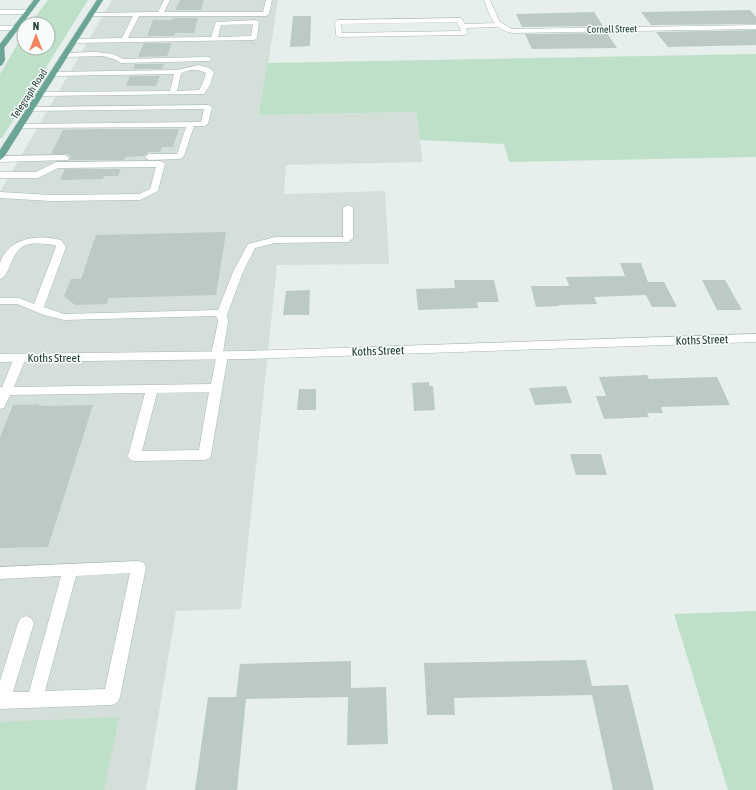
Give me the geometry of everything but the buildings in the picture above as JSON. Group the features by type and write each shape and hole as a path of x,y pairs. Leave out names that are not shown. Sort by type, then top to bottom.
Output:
{"main road":[{"path":"25,16 37,0"},
{"name":"Telegraph Road","path":"0,158 2,150 20,126 100,0"},
{"path":"0,64 2,60 0,49 16,28"}],"street":[{"path":"160,14 167,0"},
{"path":"91,14 266,14 269,0"},
{"path":"487,0 497,25"},
{"path":"0,12 28,12"},
{"path":"124,40 137,14"},
{"path":"460,20 462,26 465,33 339,35 338,22 460,20"},
{"path":"74,41 254,38 256,22 218,23 214,38"},
{"name":"Cornell Street","path":"462,26 497,25 503,29 519,31 756,27"},
{"path":"0,28 16,28"},
{"path":"66,55 107,54 118,57 121,61 209,59"},
{"path":"61,62 105,61 118,57"},
{"path":"40,94 201,92 206,85 210,72 204,68 194,68 184,69 178,72 53,74"},
{"path":"172,93 178,72"},
{"path":"20,126 204,124 208,107 31,109"},
{"path":"0,158 180,156 191,124"},
{"path":"0,175 38,175 56,165 160,164 154,190 140,197 51,198 0,195"},
{"path":"152,389 134,456 205,455 216,388 222,315 238,272 251,246 275,240 344,240 348,238 348,208"},
{"path":"0,276 13,248 22,242 58,242 61,247 38,308"},
{"path":"0,301 19,301 48,313 64,317 216,313 222,315"},
{"name":"Koths Street","path":"0,358 219,356 756,338"},
{"path":"0,405 3,391 20,358"},
{"path":"3,391 216,388"},
{"path":"0,573 139,567 112,698 1,701 26,624"},
{"path":"35,699 70,570"}],"shaded area":[{"path":"112,0 278,0 260,115 416,112 423,162 286,165 284,194 385,191 389,264 277,265 241,609 176,611 146,790 0,790 0,192"}],"green space":[{"path":"48,0 88,0 56,51 56,16 36,16"},
{"path":"16,47 16,56 53,56 2,138 0,138 0,74"},
{"path":"756,54 756,157 509,162 504,144 420,140 416,112 259,115 267,63"},
{"path":"756,611 756,790 728,790 674,614"},
{"path":"119,717 104,790 0,790 0,722"}]}
